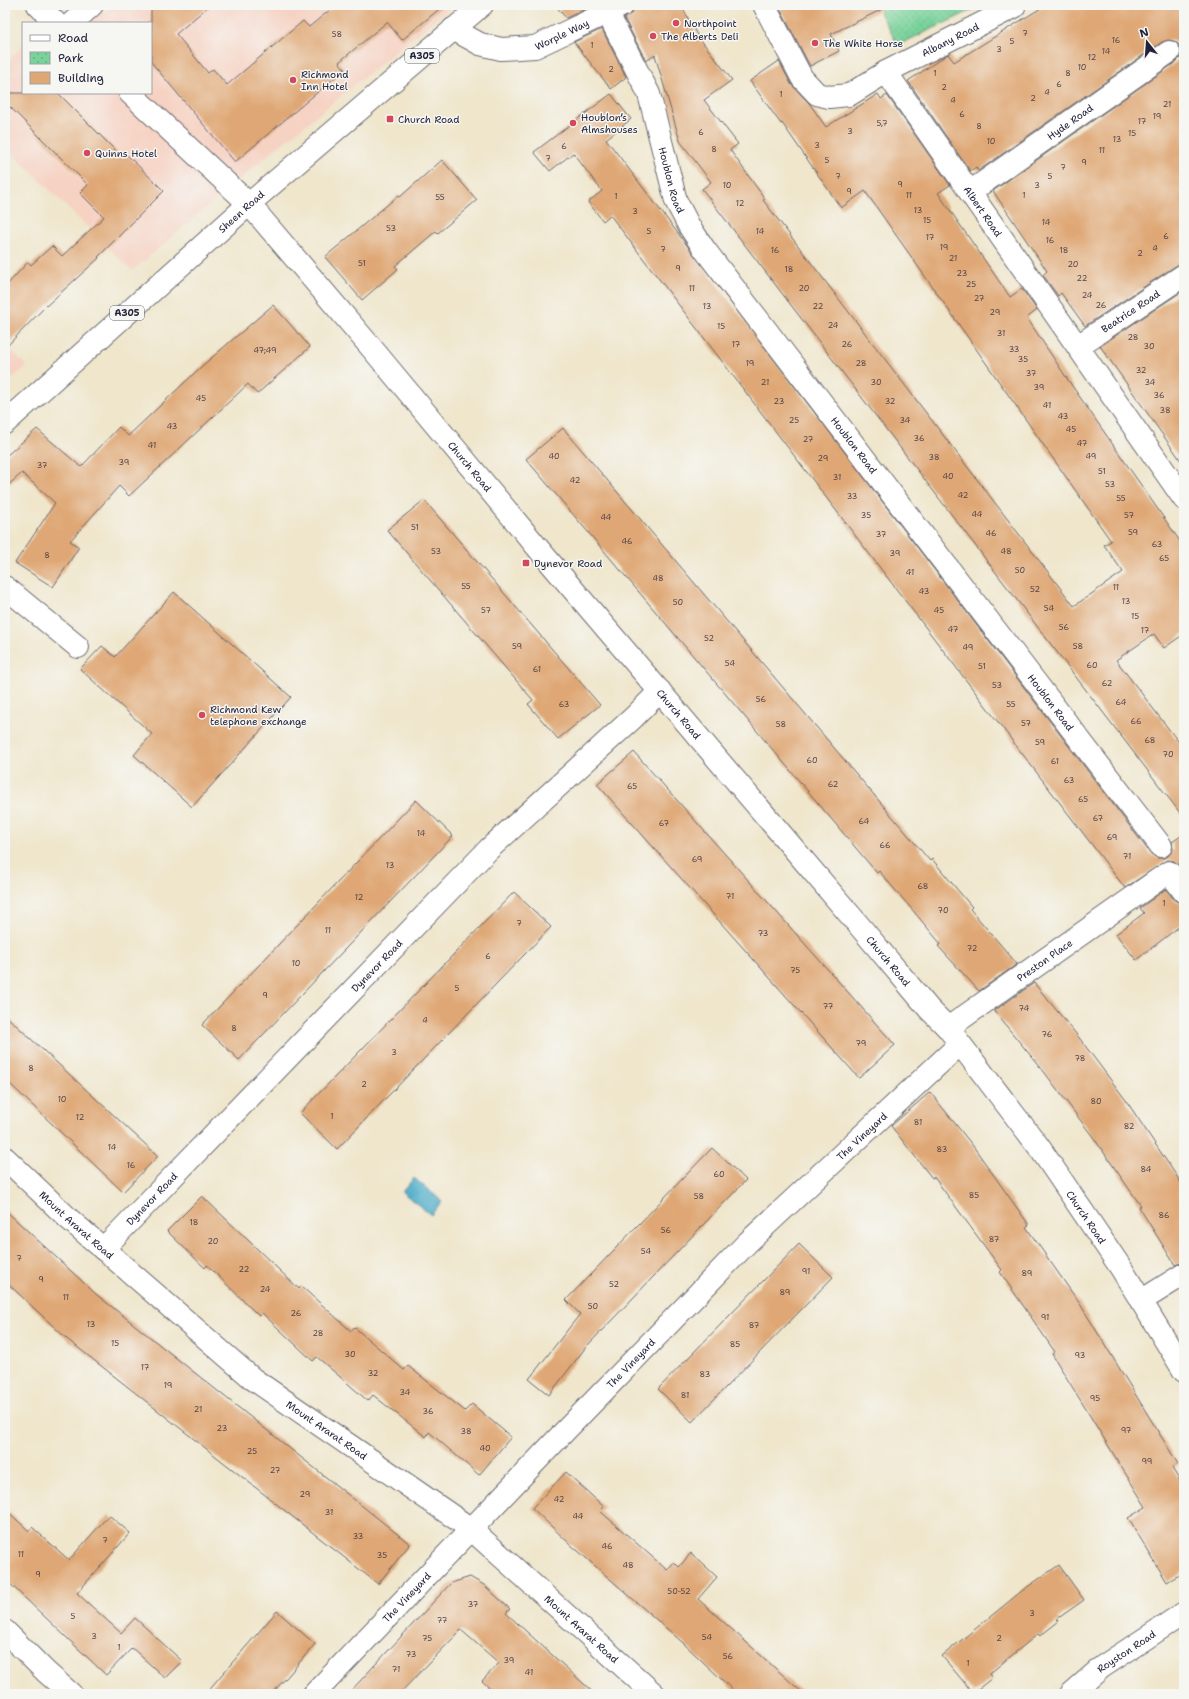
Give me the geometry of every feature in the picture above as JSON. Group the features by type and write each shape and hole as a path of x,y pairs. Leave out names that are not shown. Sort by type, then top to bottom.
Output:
{"street":[{"path":"38,5 55,22"},
{"path":"73,22 92,5"},
{"name":"Sheen Road","path":"5,423 248,204 482,5"},
{"path":"764,5 802,78 817,94 829,97 849,95 886,72"},
{"name":"Albany Road","path":"886,72 1014,7"},
{"name":"Worple Way","path":"453,29 480,44 501,49 535,47 615,8"},
{"name":"Houblon Road","path":"615,8 649,94 676,201 689,226 705,250 1161,846"},
{"name":"Hyde Road","path":"970,192 1169,52"},
{"name":"Albert Road","path":"886,72 1184,499"},
{"name":"Church Road","path":"131,94 248,204 375,352 542,553 929,1009 954,1036 1039,1147 1141,1301 1184,1371"},
{"name":"Beatrice Road","path":"1078,346 1184,275"},
{"path":"5,587 78,647"},
{"name":"Dynevor Road","path":"103,1249 489,849 633,718 660,691"},
{"name":"Preston Place","path":"954,1036 1169,872 1184,892"},
{"name":"The Vineyard","path":"314,1694 471,1528 747,1244 924,1076 954,1036"},
{"name":"Mount Ararat Road","path":"5,1158 103,1249 253,1379 471,1528 650,1693"},
{"path":"1141,1301 1184,1274"},
{"name":"Royston Road","path":"1071,1694 1102,1667 1184,1613"},
{"path":"5,1631 59,1690"}],"shaded area":[{"path":"113,5 453,5 257,164 132,271 5,146 5,64 22,47 22,94 152,94 152,22 70,22 105,12"},
{"path":"5,345 27,366 5,385"}],"green space":[{"path":"876,5 983,5 898,45"}],"water":[{"path":"414,1178 442,1201 431,1215 402,1192"}],"building":[{"name":"Richmond Inn Hotel","path":"151,5 210,5 176,34 208,73 213,69 227,85 303,21 309,27 336,5 444,5 402,40 387,22 339,62 345,69 235,162 152,63"},
{"path":"555,5 594,5 566,18"},
{"path":"635,5 681,5 697,35 732,80 704,100 738,144 730,150 765,199 763,200 1074,606 1123,572 1104,545 1111,541 865,191 841,208 782,123 781,124 750,81 779,61 791,84 809,103 826,127 878,94 881,99 887,95 950,185 938,193 1010,297 1022,289 1037,310 1027,318 1068,380 1184,547 1184,634 1164,648 1154,634 1116,660 1184,749 1184,818 702,189 711,182 680,141 655,55 646,61 624,18 633,12"},
{"name":"The White Horse","path":"778,5 891,5 831,34 839,51 810,66"},
{"path":"1046,5 1184,5 1184,263 1177,265 1085,326 1061,293 1058,296 1043,275 1047,271 993,191 1176,62 1180,58 1181,51 1179,45 1174,41 1168,40 1162,42 978,171 976,167 970,171 908,81 948,54 954,62"},
{"path":"602,29 626,77 611,89 574,42"},
{"name":"Quinns Hotel","path":"5,93 59,94 120,155 123,151 164,191 98,257 99,258 45,307 5,348 5,287 28,262 31,265 52,246 62,256 104,217 80,193 88,185 5,102"},
{"path":"611,94 631,119 606,139 1151,854 1157,858 1168,856 1173,850 1172,842 1184,834 1184,871 1174,861 1167,860 1125,888 610,215 603,221 588,202 602,191 573,153 550,171 534,152"},
{"path":"442,160 477,200 438,233 436,231 395,266 398,269 362,300 325,257 399,195 400,197"},
{"path":"1184,290 1184,465 1100,346"},
{"path":"273,305 310,347 257,394 248,384 129,496 119,486 70,541 79,547 53,587 15,563 55,503 22,473 5,488 5,457 37,429 81,467 119,427 128,436 202,366"},
{"path":"563,428 930,861 932,859 972,907 970,909 1017,964 979,991 938,946 941,944 915,913 879,871 877,873 526,459"},
{"path":"424,500 600,705 558,739 528,704 533,700 387,530"},
{"name":"Richmond Kew telephone exchange","path":"174,592 291,697 192,807 134,755 152,734 80,669 102,646 115,657"},
{"path":"634,752 895,1045 859,1078 597,784"},
{"path":"416,800 453,836 239,1060 202,1025"},
{"path":"1166,889 1174,900 1184,904 1184,923 1136,960 1116,934 1144,913 1140,908"},
{"path":"514,892 551,927 337,1149 300,1113"},
{"path":"1034,983 1077,1035 1125,1099 1184,1187 1184,1262 1175,1265 1139,1207 1141,1206 1093,1137 1045,1073 994,1011"},
{"path":"5,1015 158,1156 123,1192 5,1079"},
{"path":"930,1092 973,1146 1029,1225 1026,1227 1080,1304 1178,1464 1172,1468 1184,1488 1184,1572 1167,1582 1128,1518 1146,1507 1052,1354 1055,1352 1000,1272 1002,1270 934,1177 932,1178 891,1126"},
{"path":"712,1148 746,1180 586,1347 549,1395 529,1379 580,1314 566,1300"},
{"path":"202,1196 299,1289 301,1286 351,1331 354,1327 404,1370 408,1366 465,1411 472,1404 511,1437 479,1475 429,1432 426,1437 373,1395 368,1401 317,1357 313,1361 262,1313 259,1316 207,1265 205,1268 167,1231"},
{"path":"5,1210 97,1295 410,1544 378,1584 67,1339 5,1281"},
{"path":"799,1244 833,1277 692,1422 658,1389"},
{"path":"566,1472 604,1507 600,1511 667,1570 674,1562 679,1567 691,1553 717,1577 698,1599 804,1694 737,1694 682,1642 570,1544 532,1508"},
{"path":"5,1509 29,1531 32,1527 69,1560 109,1515 130,1533 77,1593 121,1633 135,1618 182,1661 165,1678 132,1648 106,1675 5,1579"},
{"path":"1059,1565 1084,1600 1057,1619 1059,1621 1040,1636 1038,1634 989,1674 992,1678 973,1693 942,1656 1023,1590"},
{"path":"470,1577 484,1585 510,1609 506,1613 595,1694 496,1694 482,1681 499,1663 461,1630 399,1694 348,1694 451,1583"},
{"path":"277,1611 315,1644 288,1676 271,1694 205,1694"}],"place":[{"name":"Northpoint","path":"676,23"},
{"name":"The Alberts Deli","path":"653,36"},
{"name":"The White Horse","path":"815,43"},
{"name":"Richmond Inn Hotel","path":"293,80"},
{"name":"Church Road","path":"390,119"},
{"name":"Houblon’s Almshouses","path":"573,123"},
{"name":"Quinns Hotel","path":"87,153"},
{"name":"Dynevor Road","path":"526,563"},
{"name":"Richmond Kew telephone exchange","path":"202,715"}]}
